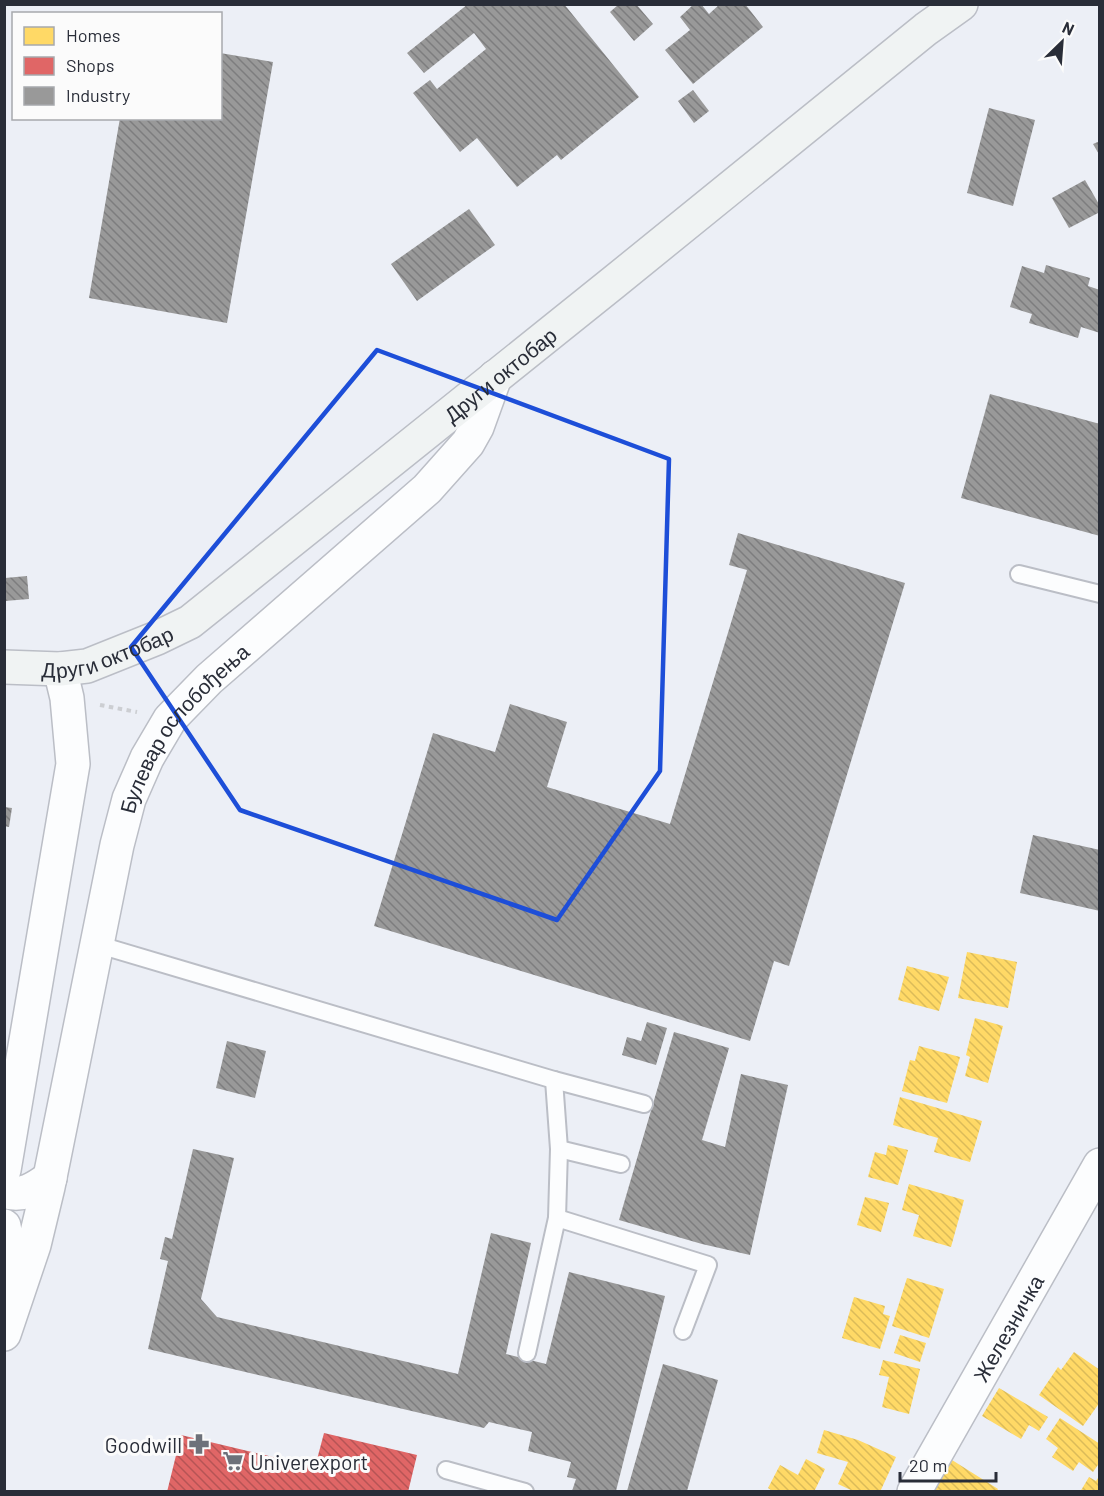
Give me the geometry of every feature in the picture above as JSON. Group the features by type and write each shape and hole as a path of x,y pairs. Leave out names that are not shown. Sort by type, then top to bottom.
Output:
{"main road":[{"name":"Други октобар","path":"4,667 64,683 87,666 190,622 575,315 926,29 961,4"}],"street":[{"name":"Булевар ослобођења","path":"4,1334 34,1245 50,1178 117,845 129,799 147,758 170,719 209,679 427,489 468,443 477,427 495,377"},
{"path":"4,1170 73,764 64,683"},
{"name":"Железничка","path":"914,1491 1100,1165"},
{"path":"4,1191 11,1194 22,1194 50,1178"},
{"path":"4,1226 17,1299"}],"lane":[{"path":"1019,574 1100,594"},
{"path":"96,944 554,1080 644,1104"},
{"path":"527,1353 557,1218 558,1149 554,1080"},
{"path":"558,1149 621,1164"},
{"path":"557,1218 708,1265 683,1331"},
{"path":"446,1470 525,1491"}],"path":[{"path":"64,683 170,719"}],"highlighted area":[{"path":"377,350 669,459 660,771 557,920 240,810 131,647"}],"building: Homes":[{"path":"967,952 1017,962 1008,1008 958,998"},
{"path":"907,966 949,977 939,1011 898,1000"},
{"path":"975,1018 1003,1026 988,1083 965,1076 970,1057 966,1055"},
{"path":"919,1046 960,1057 947,1103 902,1091 910,1060 915,1061"},
{"path":"900,1097 982,1121 970,1162 934,1152 938,1138 893,1125"},
{"path":"888,1145 908,1150 898,1185 868,1177 875,1152 886,1155"},
{"path":"909,1184 964,1200 951,1247 913,1236 919,1215 902,1210"},
{"path":"865,1197 889,1203 881,1232 857,1225"},
{"path":"907,1278 944,1289 929,1338 892,1326"},
{"path":"854,1297 885,1306 883,1314 890,1316 880,1349 842,1338"},
{"path":"900,1335 926,1343 920,1362 894,1353"},
{"path":"1074,1352 1100,1370 1100,1402 1083,1426 1039,1395 1058,1367 1061,1370"},
{"path":"883,1360 920,1369 909,1414 882,1407 889,1377 879,1375"},
{"path":"999,1388 1048,1417 1039,1431 1029,1425 1021,1439 982,1416"},
{"path":"1060,1418 1100,1444 1100,1462 1093,1472 1079,1462 1073,1471 1052,1457 1058,1448 1046,1439"},
{"path":"824,1430 858,1440 896,1457 880,1492 855,1492 838,1484 848,1462 817,1453"},
{"path":"806,1459 825,1469 814,1492 774,1492 768,1488 780,1465 798,1475"},
{"path":"952,1460 998,1489 996,1492 933,1492"},
{"path":"1100,1475 1100,1492 1080,1492 1089,1477 1096,1481"}],"building: Shops":[{"name":"Univerexport","path":"324,1433 417,1455 408,1492 167,1492 181,1435 315,1467"}],"building: Industry":[{"path":"468,4 564,4 639,97 561,160 557,155 517,187 477,138 460,152 413,93 430,80 437,89 486,49 474,33 424,73 407,53"},
{"path":"619,4 636,4 653,24 634,41 610,12"},
{"path":"694,4 701,4 709,14 720,4 745,4 763,27 693,84 665,50 690,30 680,17"},
{"path":"222,53 273,62 227,323 89,298 120,120 222,120"},
{"path":"693,90 709,111 694,123 678,101"},
{"path":"989,108 1035,120 1013,206 967,193"},
{"path":"1100,141 1100,156 1093,144"},
{"path":"1085,180 1100,206 1100,212 1069,228 1052,198"},
{"path":"469,209 495,245 417,301 391,264"},
{"path":"1046,265 1090,278 1088,286 1100,290 1100,333 1081,327 1078,338 1029,323 1032,314 1010,307 1022,266 1044,273"},
{"path":"990,394 1100,424 1100,536 961,498"},
{"path":"738,533 905,583 789,966 774,961 750,1041 374,926 433,733 495,752 510,704 567,722 547,787 670,824 747,570 729,565"},
{"path":"27,576 29,599 5,601 5,578"},
{"path":"4,807 12,808 9,827 4,826"},
{"path":"1033,835 1100,850 1100,911 1020,893"},
{"path":"647,1022 667,1028 656,1065 622,1055 627,1037 641,1041"},
{"path":"674,1032 729,1048 702,1140 725,1147 741,1074 788,1085 750,1255 619,1220"},
{"path":"227,1041 266,1051 255,1098 216,1088"},
{"path":"193,1149 234,1158 201,1299 217,1317 458,1374 491,1233 531,1243 506,1354 546,1364 569,1272 665,1296 616,1491 572,1491 576,1479 567,1477 571,1462 528,1451 532,1432 489,1422 484,1428 148,1349 168,1261 160,1259 165,1237 172,1239"},
{"path":"663,1364 718,1380 687,1491 627,1491"}],"place":[{"name":"Goodwill","path":"199,1444"},
{"name":"Univerexport","path":"233,1461"}]}
